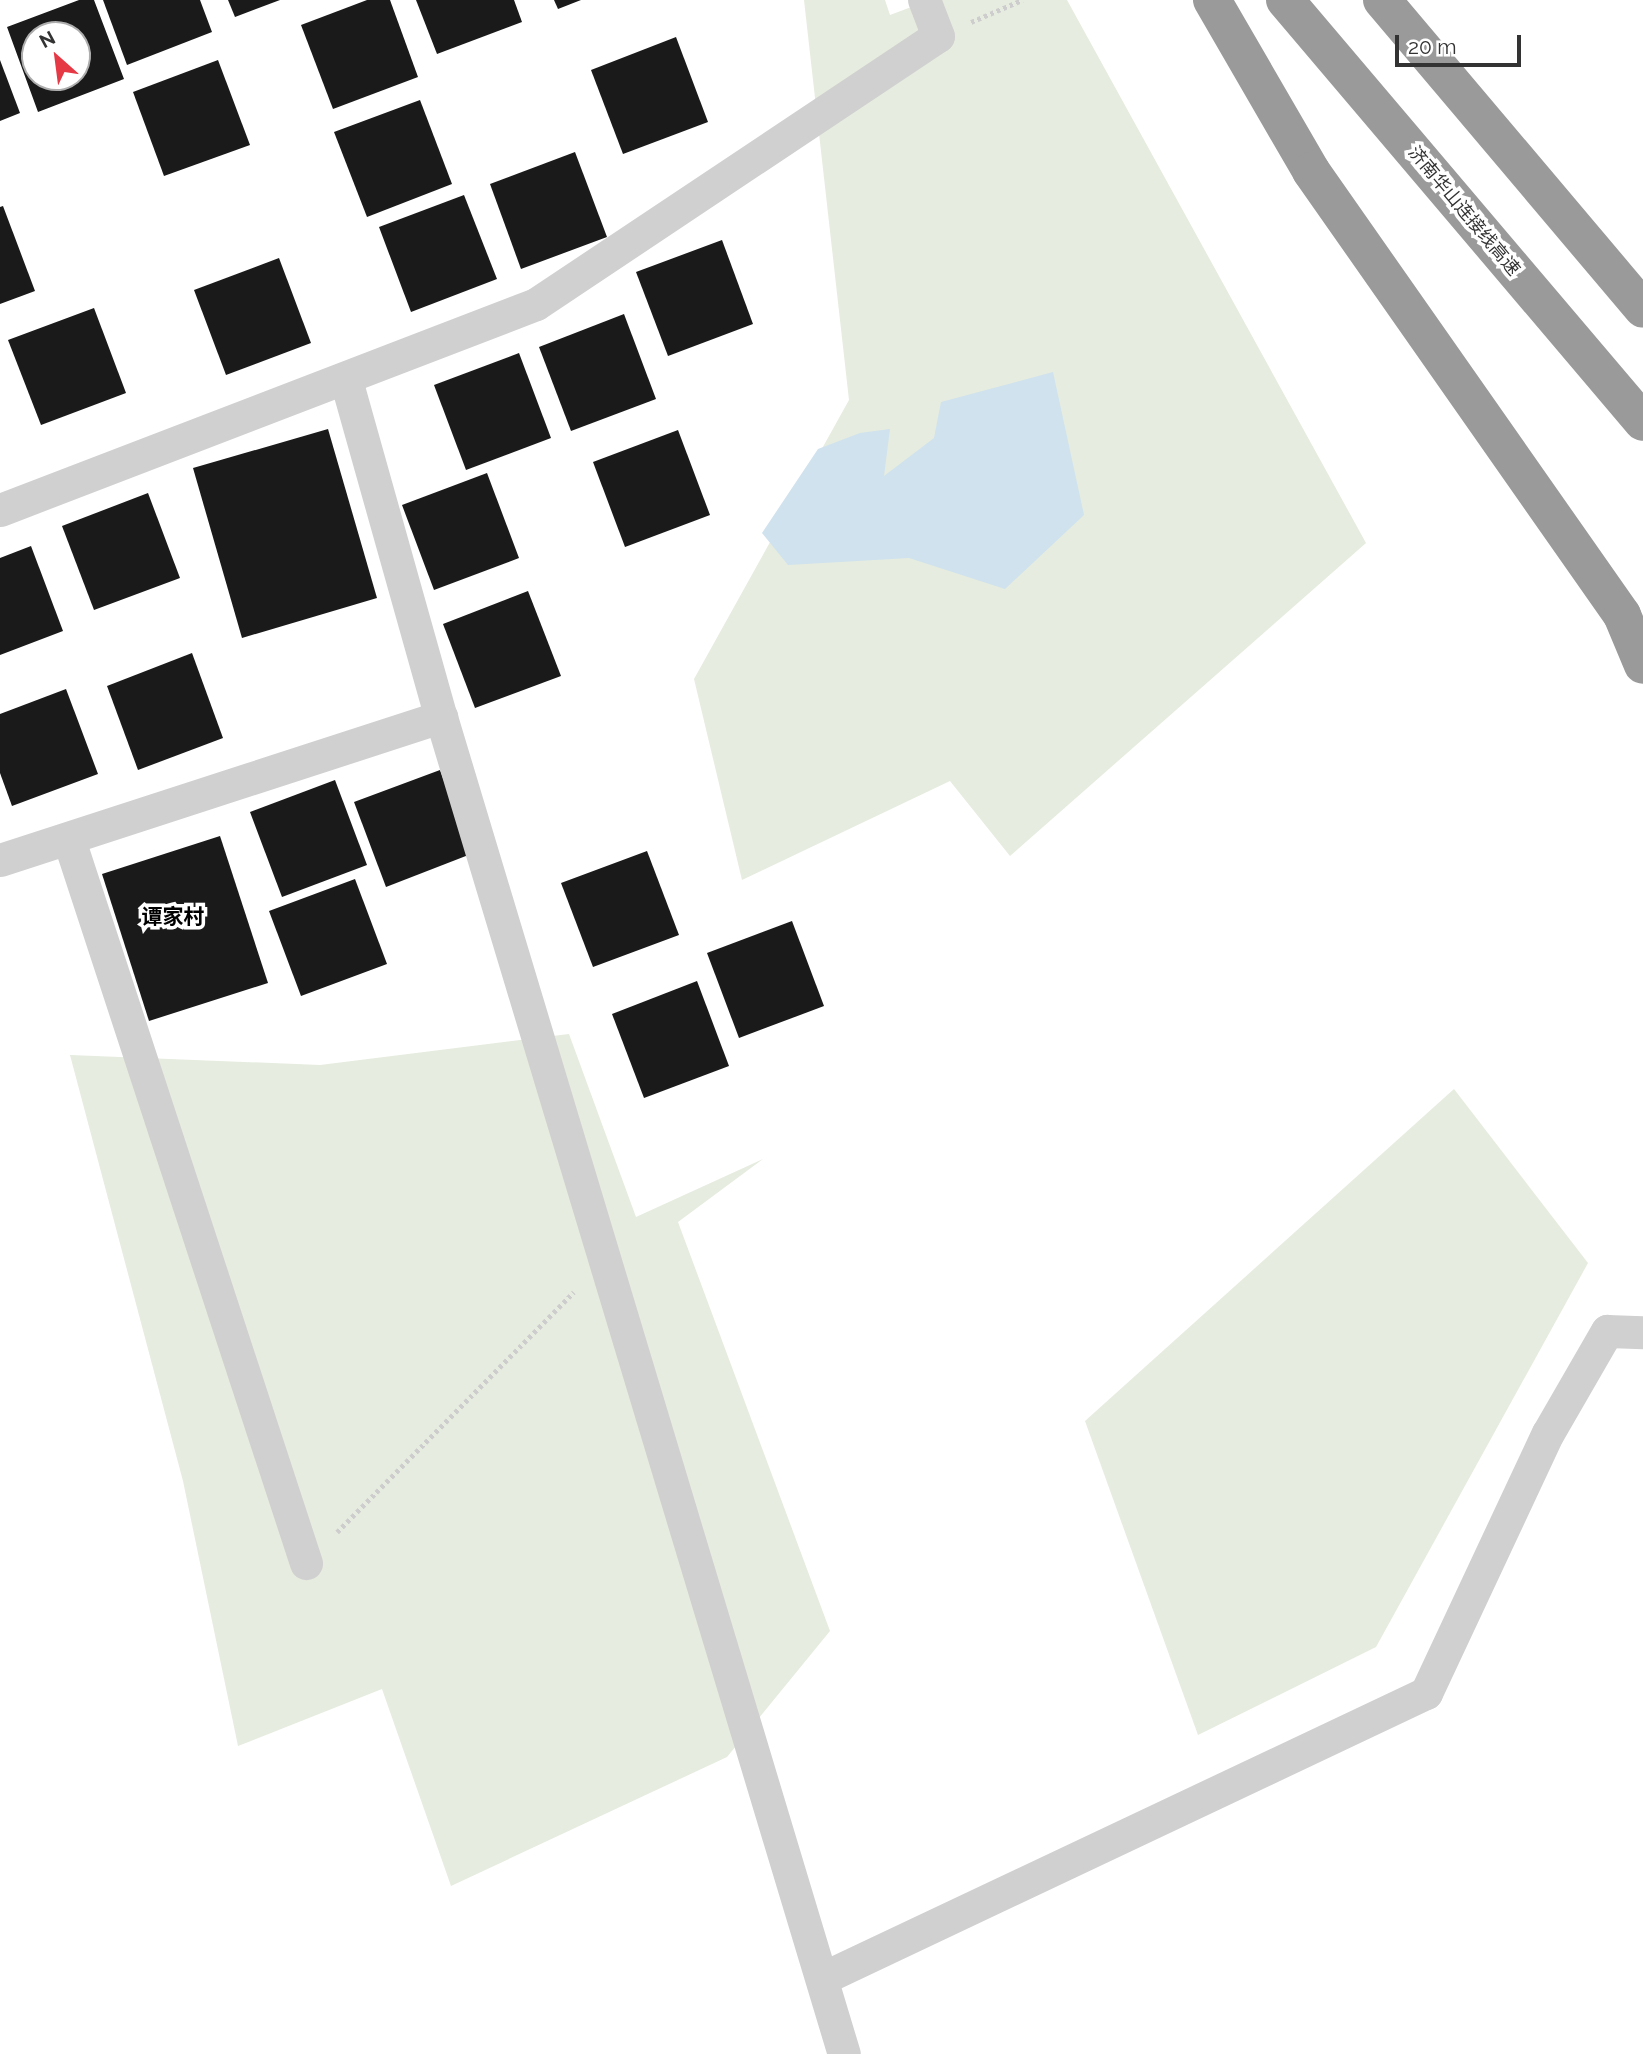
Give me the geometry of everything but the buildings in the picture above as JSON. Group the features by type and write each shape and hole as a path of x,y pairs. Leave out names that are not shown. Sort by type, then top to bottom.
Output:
{"highway":[{"path":"1212,0 1311,171 1622,615 1643,665"},
{"name":"济南华山连接线高速","path":"1285,0 1643,422"},
{"path":"1382,0 1643,309"}],"street":[{"path":"0,510 346,380 536,304 937,36 925,0"},
{"path":"346,380 441,717 844,2054"},
{"path":"0,860 69,840 441,717"},
{"path":"69,840 306,1563"},
{"path":"823,1978 1426,1693 1548,1433 1607,1331 1643,1332"}],"path":[{"path":"937,36 1022,0"},
{"path":"306,1563 606,1259"}],"shaded area":[{"path":"804,0 885,0 890,15 930,0 1067,0 1366,543 1010,856 950,781 742,880 694,679 849,400"},
{"path":"569,1034 636,1217 763,1159 678,1222 830,1631 727,1757 451,1886 382,1689 238,1746 183,1481 70,1055 320,1065"},
{"path":"1454,1089 1588,1263 1376,1647 1198,1735 1085,1421"}],"water":[{"path":"1053,372 1084,515 1005,589 909,558 788,565 762,533 818,449 860,433 890,429 884,476 934,438 941,402"}],"district":[{"name":"谭家村","path":"173,917"}]}
